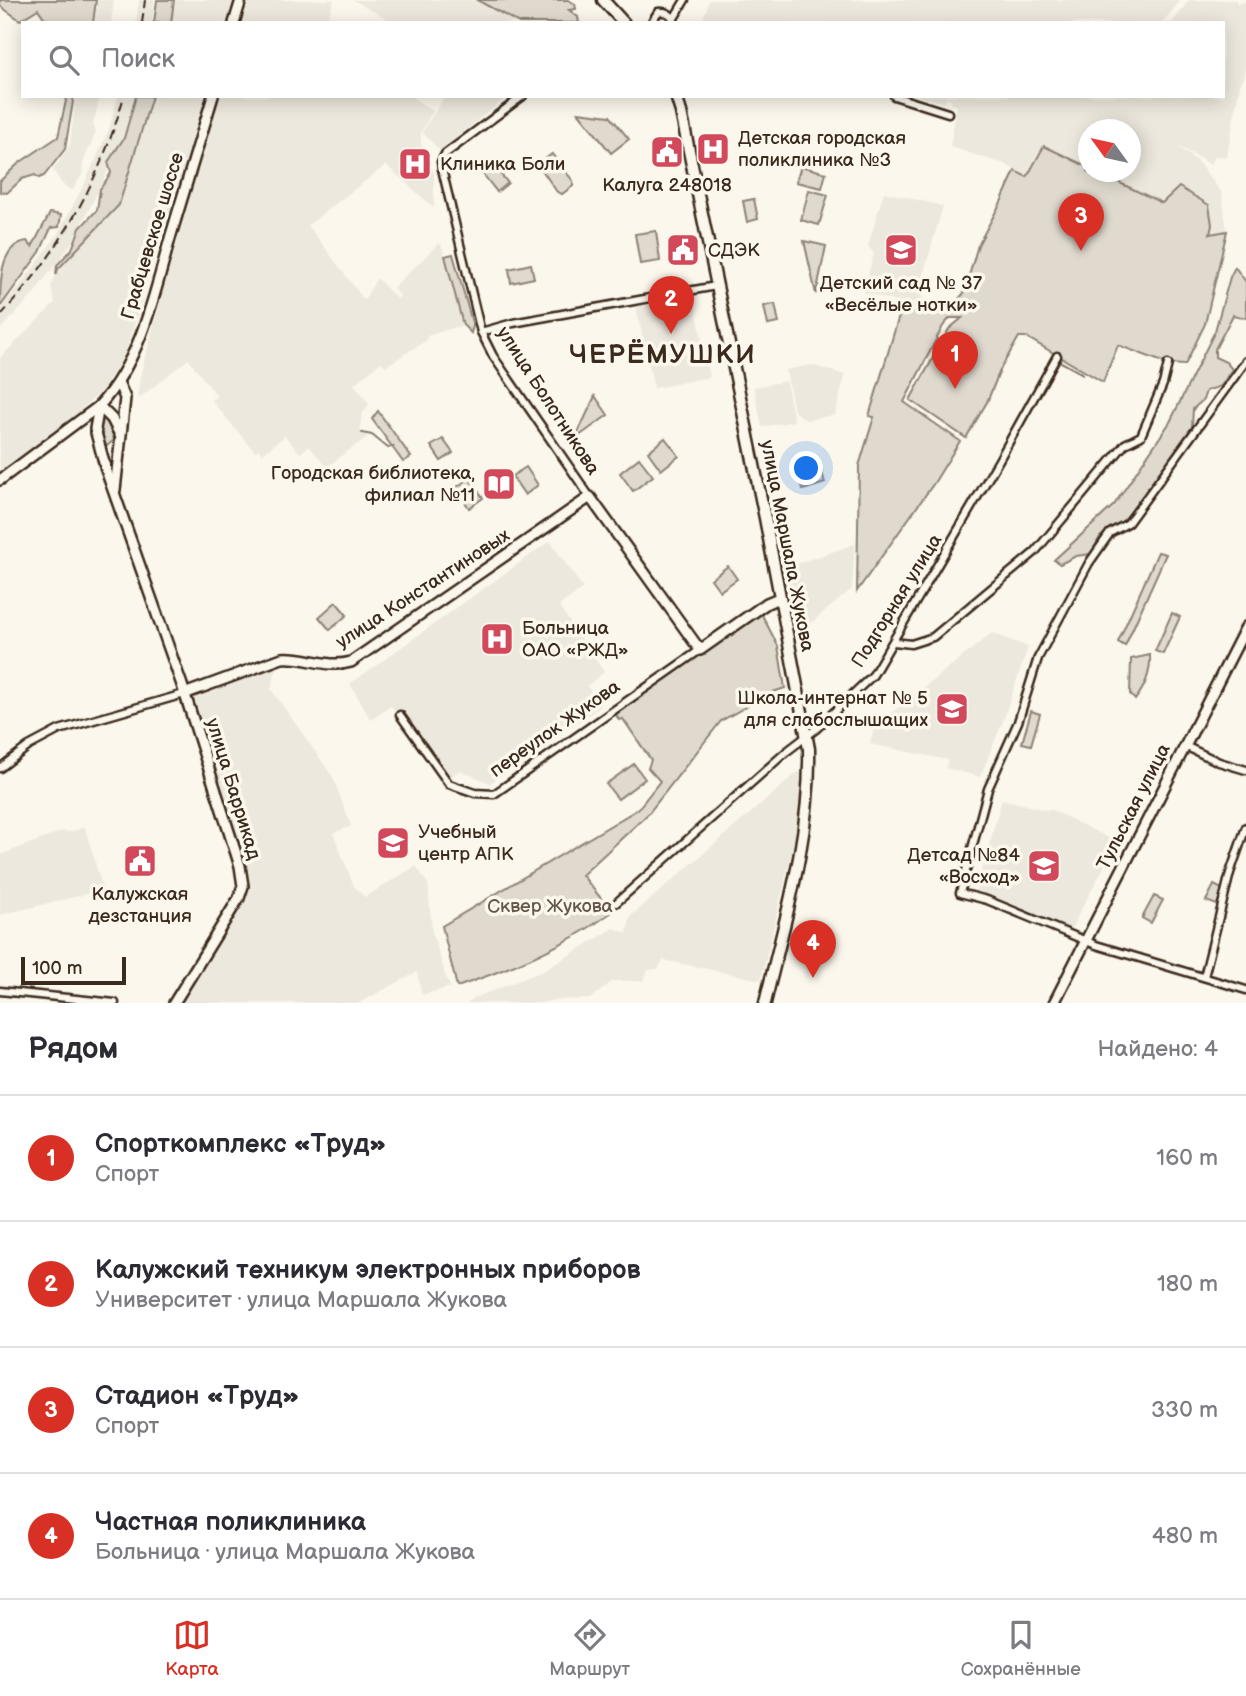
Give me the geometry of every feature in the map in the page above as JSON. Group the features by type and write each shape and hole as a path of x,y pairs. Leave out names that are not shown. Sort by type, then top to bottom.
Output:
{"main road":[{"path":"603,0 621,21"},
{"name":"улица Маршала Жукова","path":"677,98 807,736 810,781 805,827 765,1003"}],"street":[{"path":"235,21 241,0"},
{"path":"652,21 658,12 664,11 673,21 685,0"},
{"name":"Грабцевское шоссе","path":"0,480 99,406 118,382 141,339 212,98"},
{"name":"улица Болотникова","path":"520,98 445,154 441,162 481,332 493,356 590,497 700,650"},
{"path":"900,98 948,113"},
{"path":"481,332 513,323 716,286"},
{"name":"Подгорная улица","path":"615,903 873,675 1057,356"},
{"path":"1246,361 1128,523 1110,533 1089,563 1038,658 1018,722 985,798 960,892 987,900 1086,940 1246,990"},
{"path":"894,642 911,644 933,637 1035,552 1125,444 1141,436 1163,384 1168,363"},
{"path":"115,491 125,398 118,382"},
{"path":"99,406 112,419 120,435"},
{"path":"0,768 29,746 59,730 184,694 96,435 99,406"},
{"path":"77,424 96,435"},
{"path":"101,447 110,450 119,446"},
{"name":"улица Константиновых","path":"184,694 282,658 291,657 336,665 351,662 590,497"},
{"name":"переулок Жукова","path":"400,715 449,784 475,793 494,794 767,603 779,598"},
{"name":"Тульская улица","path":"1054,1003 1246,627"},
{"name":"улица Баррикад","path":"174,1003 233,910 243,886 240,866 184,694"},
{"path":"1185,746 1219,762 1246,770"},
{"path":"1204,977 1230,873 1246,827"},
{"path":"0,990 115,1003"}],"shaded area":[{"path":"98,0 114,0 111,21 94,21"},
{"path":"139,0 154,0 152,21 136,21"},
{"path":"176,0 233,0 228,21 171,21"},
{"path":"249,0 334,0 327,21 243,21"},
{"path":"353,0 555,0 579,15 580,21 391,21"},
{"path":"709,0 1181,0 1164,21 703,21"},
{"path":"1189,0 1246,2 1246,64 1227,157 1215,156 1211,165 1176,145 1198,162 1222,193 1227,231 1210,235 1162,203 1118,182 1141,182 1141,119 1078,119 1078,162 1044,146 1027,177 1005,164 950,147 957,106 951,104 952,99 947,98 1225,98 1225,21 1173,21"},
{"path":"76,98 100,98 93,124 96,132 83,163 82,175 72,191 62,184 53,170 70,145"},
{"path":"117,98 133,98 124,134 71,244 32,296 0,330 0,307 20,286 57,235 85,183 109,129"},
{"path":"149,98 205,98 124,357 101,392 72,418 0,471 0,358 55,303 51,287 58,269 105,221"},
{"path":"218,98 413,98 433,111 421,132 421,146 434,174 434,208 386,165 308,225 364,300 377,278 397,299 400,296 393,288 439,243 463,325 427,336 427,340 386,366 381,362 354,384 369,404 362,414 360,429 367,437 327,467 309,446 300,453 285,436 262,454 258,449 255,452 211,400 217,396 188,359 137,400 140,376"},
{"path":"444,98 506,98 440,151 422,132"},
{"path":"926,98 947,98 945,103"},
{"name":"Детский сад № 37 «Весёлые нотки»","path":"884,192 943,206 924,272 922,301 904,304 863,292 874,254 868,246"},
{"path":"693,296 710,377 654,388 636,307"},
{"path":"811,365 845,375 835,415 806,420 794,411 786,370"},
{"path":"786,381 794,421 762,427 754,387"},
{"name":"Больница ОАО «РЖД»","path":"550,541 583,588 559,606 604,672 587,686 601,706 490,783 459,770 445,782 391,706 371,720 350,684"},
{"path":"855,544 852,589 792,639 779,570"},
{"name":"Школа-интернат № 5 для слабослышащих","path":"992,633 1028,647 1003,721 980,777 946,768 948,760 870,744 874,727"},
{"path":"279,661 271,689 333,777 351,826 333,833 354,886 365,897 416,866 428,884 432,931 451,987 422,995 417,972 359,1003 178,1003 236,912 246,889 190,699 191,696 261,671"},
{"path":"798,772 804,774 798,826 761,980 663,960 658,969 648,970 643,981 613,981 590,999 541,1003 467,1003 543,971 614,928 627,933 630,917"},
{"name":"Детсад №84 «Восход»","path":"1002,799 1052,810 1117,842 1071,929 976,891"},
{"path":"85,827 103,890 0,915 0,855 63,831 70,832"}],"green space":[{"path":"0,0 96,0 93,21 47,21 38,9 20,20 0,6"},
{"path":"157,0 174,0 171,21 154,21"},
{"path":"477,0 568,0 575,4 576,9 569,10 578,17 579,21 515,21"},
{"path":"67,98 74,98 65,149 44,176 39,178 35,175 22,179 7,193 0,192 0,181 19,163 58,137"},
{"path":"135,98 151,98 119,205 58,269 56,275 57,265 72,249 80,228 97,210 100,189 111,173 108,162 124,138"},
{"path":"578,112 610,116 629,139 611,153"},
{"path":"1044,146 1078,162 1078,182 1118,182 1162,203 1179,187 1209,205 1212,225 1210,234 1227,231 1205,324 1185,365 1168,364 1118,345 1103,382 1026,337 1019,337 966,438 910,400 949,329 962,318 950,318 943,326 904,402 960,441 934,483 857,591 859,466 874,417 869,416 902,306 950,309 964,293 978,245 1015,171 1027,177"},
{"path":"552,154 573,181 573,186 562,194 557,192 540,167 540,163"},
{"path":"494,166 508,183 497,192 483,174"},
{"path":"801,166 826,173 822,188 796,182"},
{"path":"809,190 828,195 819,225 801,220"},
{"path":"754,199 758,219 747,222 743,201"},
{"path":"50,213 61,215 59,227 51,228 40,252 0,307 1,276 11,249 27,241 32,247"},
{"path":"656,231 660,261 640,264 635,234"},
{"path":"804,241 826,246 816,294"},
{"path":"453,254 473,326 471,333 463,325 445,256"},
{"path":"531,264 534,278 511,283 509,269"},
{"path":"1235,267 1246,282 1246,318 1233,315 1215,349 1215,357 1226,362 1232,369 1221,386 1206,391 1203,400 1193,409 1192,427 1123,521 1100,537 1091,554 1076,556 1060,564 1054,560 1114,505 1170,422 1215,331"},
{"path":"775,304 779,323 768,325 764,306"},
{"path":"595,396 608,415 575,439"},
{"path":"378,411 411,457 403,462 372,419"},
{"path":"104,418 109,422 114,440 107,446 99,428 100,421"},
{"path":"665,438 679,456 661,470 648,452"},
{"path":"443,439 453,453 441,461 431,446"},
{"path":"639,458 653,476 633,491 620,473"},
{"path":"820,465 825,483 803,490 798,471"},
{"path":"526,467 538,485 525,495 512,476"},
{"path":"469,478 483,498 469,508 456,488"},
{"path":"1158,552 1166,554 1125,646 1118,642"},
{"path":"728,566 737,579 720,591 711,579"},
{"path":"336,602 347,615 330,630 319,617"},
{"name":"Сквер Жукова","path":"760,611 778,646 785,688 770,693 721,721 648,814 582,875 612,912 538,955 457,987 442,926 638,809 660,781 648,768 651,760 623,719 619,720 615,713"},
{"path":"1172,613 1180,617 1163,654 1155,651"},
{"path":"1150,655 1147,679 1135,700 1130,694 1131,659"},
{"path":"1031,711 1040,714 1031,745 1022,743"},
{"path":"634,764 645,779 618,799 606,784"},
{"path":"1214,885 1222,889 1217,905 1206,901"},
{"path":"1154,896 1163,900 1151,923 1142,918"}],"waterway":[{"path":"1061,362 1083,374"},
{"path":"362,433 372,435 388,448 394,446"}],"railway":[{"path":"142,21 145,0"},
{"path":"0,316 41,267 76,214 103,157 123,98"}],"place":[{"name":"Детская городская поликлиника №3","path":"713,149"},
{"name":"Калуга 248018","path":"667,152"},
{"name":"Клиника Боли","path":"415,164"},
{"name":"СДЭК","path":"683,250"},
{"name":"Детский сад № 37 «Весёлые нотки»","path":"901,250"},
{"name":"Стадион «Труд»","path":"1081,251"},
{"name":"Калужский техникум электронных приборов","path":"671,334"},
{"name":"Спорткомплекс «Труд»","path":"955,389"},
{"name":"Городская библиотека, филиал №11","path":"499,484"},
{"name":"Больница ОАО «РЖД»","path":"497,639"},
{"name":"Школа-интернат № 5 для слабослышащих","path":"952,709"},
{"name":"Учебный центр АПК","path":"393,843"},
{"name":"Калужская дезстанция","path":"140,861"},
{"name":"Детсад №84 «Восход»","path":"1044,866"},
{"name":"Частная поликлиника","path":"813,978"}],"district":[{"name":"ЧЕРЁМУШКИ","path":"663,355"}]}
